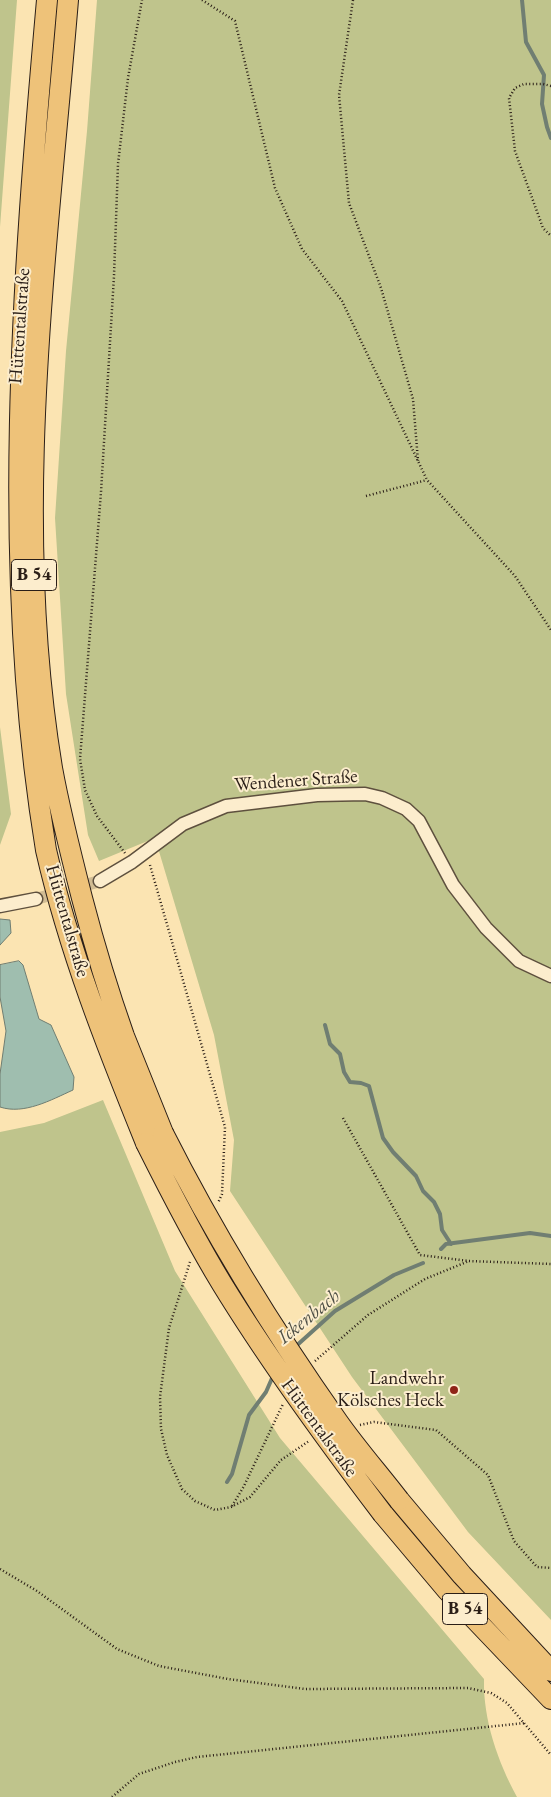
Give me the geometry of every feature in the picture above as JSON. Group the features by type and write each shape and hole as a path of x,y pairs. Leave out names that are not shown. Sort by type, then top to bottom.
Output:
{"highway":[{"name":"Hüttentalstraße","path":"47,0 18,353 12,479 13,583 21,694 32,772 46,850 73,946 105,1042 146,1143 177,1205 232,1300 323,1435 383,1514 447,1590 551,1700"},
{"name":"Hüttentalstraße","path":"68,0 37,366 33,480 34,582 42,692 52,769 66,837 93,941 124,1035 163,1133 238,1270 284,1343 339,1423 399,1500 462,1575 551,1671"}],"street":[{"name":"Wendener Straße","path":"100,881 132,862 183,824 226,806 272,799 332,794 365,794 382,798 406,809 419,821 452,885 486,928 519,961 551,976"},
{"path":"0,906 36,899"}],"path":[{"path":"132,862 97,816 85,790 80,759 101,492 114,276 118,164 128,78 142,0"},
{"path":"202,0 235,22 275,188 302,249 342,301 427,480 514,576 551,630"},
{"path":"353,0 339,95 349,203 381,288 413,398 419,465"},
{"path":"551,86 524,84 515,88 509,98 516,151 543,228 551,236"},
{"path":"366,496 427,480"},
{"path":"343,1118 420,1255 469,1261 551,1264"},
{"path":"311,1366 368,1315 425,1279 469,1261"},
{"path":"231,1507 244,1486 285,1401"},
{"path":"0,1569 37,1591 117,1649 159,1666 228,1679 305,1689 468,1688 490,1693 507,1703 551,1755"},
{"path":"112,1797 139,1774 197,1757 525,1723"}],"green space":[{"path":"0,0 17,0 0,227"},
{"path":"97,0 551,0 551,1620 468,1532 352,1377 230,1191 234,1140 214,1035 155,838 99,861 88,835 66,694 55,518 66,351 87,131"},
{"path":"0,727 11,814 0,845"},
{"path":"103,1100 175,1271 280,1438 484,1679 486,1710 493,1740 504,1770 517,1797 0,1797 0,1132 44,1123"}],"shaded area":[{"path":"0,919 10,920 11,933 0,945"},
{"path":"19,961 23,965 39,1019 51,1025 74,1077 73,1090 28,1108 9,1109 0,1107 0,1074 6,1031 0,997 0,965"}],"waterway":[{"path":"522,0 526,42 544,75 542,104 551,138"},
{"path":"325,1025 330,1044 340,1054 344,1072 350,1082 369,1086 383,1138 393,1152 416,1176 423,1191 434,1202 440,1214 442,1230 451,1244"},
{"name":"Ickenbach","path":"441,1249 446,1244 530,1233 551,1236"},
{"name":"Ickenbach","path":"295,1347 335,1311 394,1275 423,1263"},
{"name":"Ickenbach","path":"227,1482 232,1474 249,1415 266,1392 273,1376"}],"tunnel":[{"path":"36,899 100,881"}],"place":[{"name":"Landwehr Kölsches Heck","path":"454,1390"}]}
